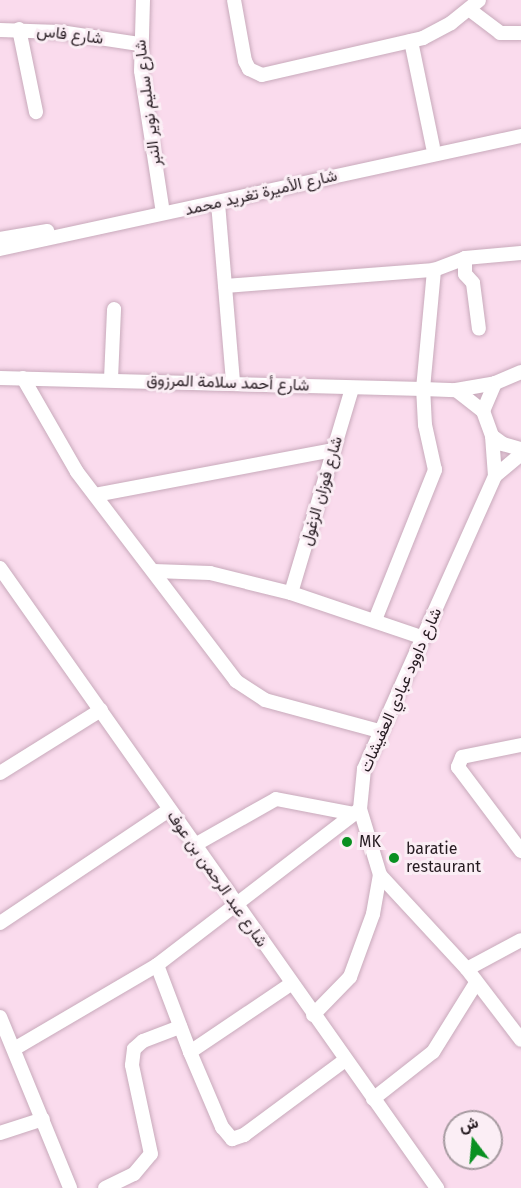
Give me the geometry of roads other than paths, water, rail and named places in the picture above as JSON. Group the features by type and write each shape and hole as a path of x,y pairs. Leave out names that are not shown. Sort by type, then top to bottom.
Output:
{"street":[{"name":"شارع سليم نوير النبر","path":"143,0 139,44 162,206"},
{"path":"234,0 245,61 249,69 261,75 411,41 436,32 474,5 500,33 521,33"},
{"name":"شارع فاس","path":"0,30 19,29 139,44"},
{"path":"19,29 36,112"},
{"path":"411,41 437,146"},
{"name":"شارع الأميرة تغريد محمد","path":"0,239 521,127"},
{"name":"شارع الأميرة تغريد محمد","path":"0,249 521,136"},
{"path":"218,203 233,382"},
{"path":"225,286 434,270 465,258 521,253"},
{"path":"465,258 465,274 473,283 479,329"},
{"path":"375,620 435,470 425,425 423,389 434,270"},
{"path":"111,379 114,309"},
{"name":"شارع أحمد سلامة المرزوق","path":"0,378 233,382 456,390 495,383 521,372"},
{"path":"23,378 56,439 95,495 246,690 265,700 380,731"},
{"path":"456,390 483,411 495,383"},
{"name":"شارع فوزان الزغول","path":"291,593 352,388"},
{"name":"شارع داوود عبادي العفيشات","path":"483,411 492,436 495,476"},
{"path":"492,436 521,452"},
{"path":"95,495 334,450"},
{"name":"شارع داوود عبادي العفيشات","path":"521,452 495,476 364,769 357,812 381,875 467,969 521,1040"},
{"name":"شارع عبد الرحمن بن عوف","path":"0,568 235,906 373,1099 431,1186"},
{"path":"154,571 210,573 291,593 424,638"},
{"path":"0,773 100,710"},
{"path":"519,844 458,767 462,757 521,745"},
{"path":"193,846 276,800 357,812"},
{"path":"0,923 169,810"},
{"path":"14,1048 157,965 357,812"},
{"path":"313,1015 350,977 373,914 381,875"},
{"path":"467,969 521,940"},
{"path":"157,965 222,1127 232,1139 244,1135 344,1060"},
{"path":"373,1099 433,1052 476,983"},
{"path":"190,1052 291,984"},
{"path":"0,1017 70,1188"},
{"path":"105,1188 134,1174 151,1154 132,1065 134,1049 143,1041 180,1027"},
{"path":"0,1133 43,1119"}],"place":[{"name":"MK","path":"347,842"},
{"name":"baratie restaurant","path":"394,858"}]}
